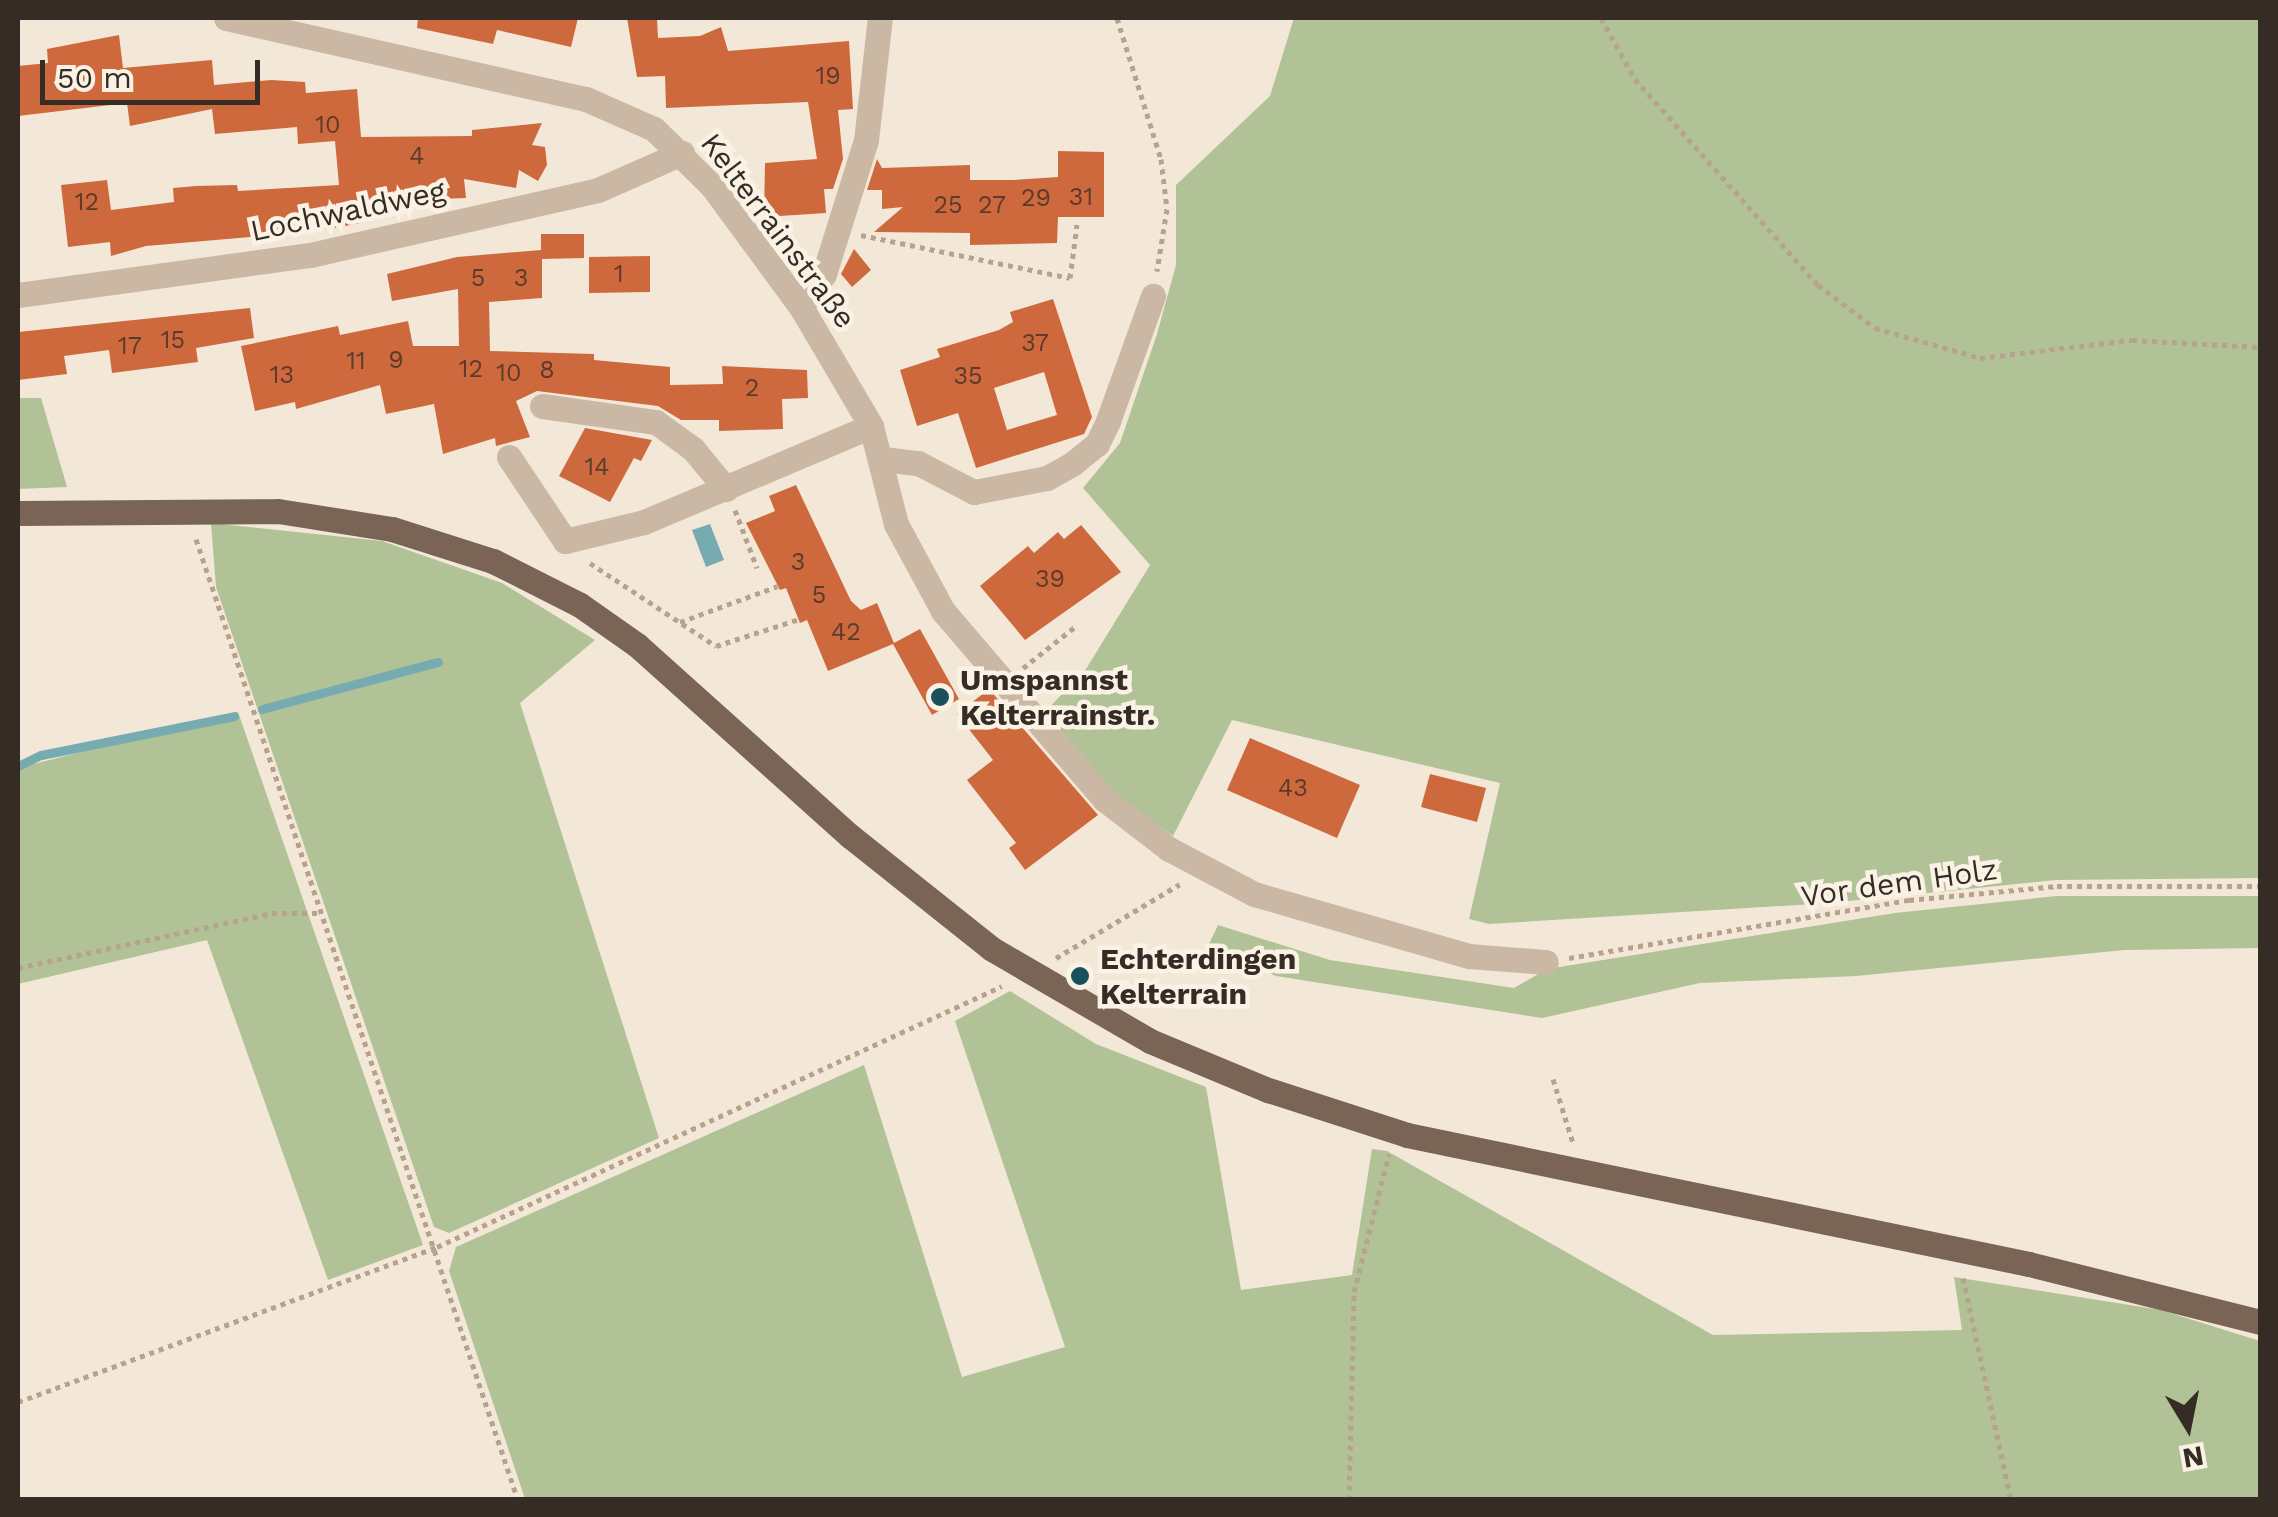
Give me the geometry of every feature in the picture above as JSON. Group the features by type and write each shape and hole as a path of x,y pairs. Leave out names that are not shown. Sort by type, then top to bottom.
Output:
{"main road":[{"path":"18,513 188,507 278,510 392,528 493,561 549,588 648,654 921,896 1029,972 1190,1058 1396,1132 2133,1286 2260,1322"}],"street":[{"name":"Kelterrainstraße","path":"226,18 586,99 654,129 682,154 801,307 871,426 883,459 896,524 943,611 990,671 1104,799 1202,868 1254,894 1469,956 1546,962"},
{"path":"801,307 824,274 877,90 880,18"},
{"name":"Lochwaldweg","path":"18,295 310,255 598,190 682,154"},
{"path":"883,459 918,463 974,492 1047,478 1072,464 1097,444 1153,296"},
{"path":"542,406 656,422 692,449 726,488"},
{"path":"509,458 562,537 644,522 871,426"}],"path":[{"path":"1117,18 1161,159 1167,209 1153,296"},
{"path":"1601,18 1635,79 1818,285 1875,328 1980,358 2132,340 2260,347"},
{"path":"838,230 1070,278 1076,224"},
{"path":"726,488 757,568"},
{"path":"188,507 320,914 437,1247 518,1500"},
{"path":"562,537 716,646 798,619"},
{"path":"680,622 778,586"},
{"path":"1032,660 1076,626"},
{"path":"18,1402 437,1247 1029,972 1202,868"},
{"name":"Vor dem Holz","path":"1546,962 1909,900 2056,886 2260,886"},
{"path":"18,968 272,913 320,914"},
{"path":"1553,1079 1572,1136 1574,1171"},
{"path":"1349,1500 1354,1292 1396,1132"},
{"path":"1958,1250 2011,1500"}],"green space":[{"path":"1294,18 2260,18 2260,878 2056,880 1829,903 1489,924 1469,919 1500,783 1232,720 1173,836 1114,795 1042,715 1086,669 1150,565 1083,488 1120,443 1157,334 1176,265 1176,185 1270,96"},
{"path":"18,398 41,398 67,487 18,489"},
{"path":"211,523 382,541 502,583 595,640 520,703 659,1138 449,1233 434,1227 216,587"},
{"path":"238,712 423,1245 328,1280 207,940 18,984 18,768"},
{"path":"2057,896 2260,896 2260,948 2125,950 1856,976 1700,983 1542,1018 1276,976 1209,944 1218,925 1330,960 1514,988 1547,969 1895,913"},
{"path":"1010,991 1096,1044 1206,1087 1241,1290 1352,1275 1372,1149 1387,1151 1713,1335 1962,1330 1954,1277 2161,1310 2260,1341 2260,1499 525,1499 449,1271 456,1247 864,1065 962,1377 1065,1347 955,1021"}],"water":[{"path":"710,524 724,560 706,567 692,530"}],"building":[{"path":"418,18 578,18 571,47 497,30 493,44 417,28"},
{"path":"627,18 657,18 658,38 700,36 721,27 728,51 849,41 853,109 838,110 843,159 833,189 824,189 826,213 764,217 765,163 817,159 808,102 666,108 665,76 637,77"},
{"path":"119,35 123,68 212,60 214,85 271,80 305,82 306,93 357,89 361,137 472,136 472,130 542,123 532,145 545,147 547,165 538,181 519,170 516,188 464,179 466,198 359,202 360,223 320,231 146,246 111,256 110,242 68,247 61,185 107,180 111,210 174,202 173,188 237,185 238,191 339,185 335,141 298,144 297,127 215,134 212,109 130,126 127,103 18,116 18,66 48,63 47,49"},
{"path":"1058,151 1104,152 1104,217 1058,217 1057,243 970,245 970,233 874,232 903,207 882,209 882,190 867,190 877,159 882,168 970,165 970,180 1014,180 1058,177"},
{"path":"541,234 584,234 584,258 542,259 542,298 489,302 490,351 594,354 594,360 670,367 670,385 723,384 722,366 807,370 808,398 782,399 783,429 719,431 719,420 681,420 658,406 537,391 516,401 530,437 496,446 495,438 443,454 434,404 386,414 380,385 296,409 295,402 255,411 241,346 338,326 340,335 408,321 413,346 459,346 458,289 392,301 387,274 457,257 541,250"},
{"path":"854,249 871,270 852,287 841,274"},
{"path":"650,256 650,292 589,293 589,257"},
{"path":"1053,299 1092,417 1084,434 976,468 958,413 917,426 900,370 940,357 937,349 999,330 1013,322 1010,312","holes":["1044,372 1057,415 1007,430 994,388"]},
{"path":"250,308 254,338 196,348 198,362 112,373 109,350 64,356 67,374 18,380 18,332"},
{"path":"585,428 652,440 641,461 634,458 610,502 559,476"},
{"path":"796,485 851,601 861,610 877,603 894,643 920,629 959,699 932,715 893,644 828,671 807,620 800,623 786,588 780,590 746,523 775,511 769,496"},
{"path":"1081,525 1121,572 1025,640 980,586 1028,546 1034,553 1058,532 1064,539"},
{"path":"989,689 1098,815 1025,870 1009,848 1016,843 967,780 993,760 957,714"},
{"path":"1250,738 1360,785 1337,838 1227,790"},
{"path":"1430,774 1486,788 1477,822 1421,807"}],"waterway":[{"path":"262,709 438,662"},
{"path":"18,766 41,755 234,716"}],"place":[{"name":"Umspannst Kelterrainstr.","path":"940,697"},
{"name":"Echterdingen Kelterrain","path":"1080,976"}]}
